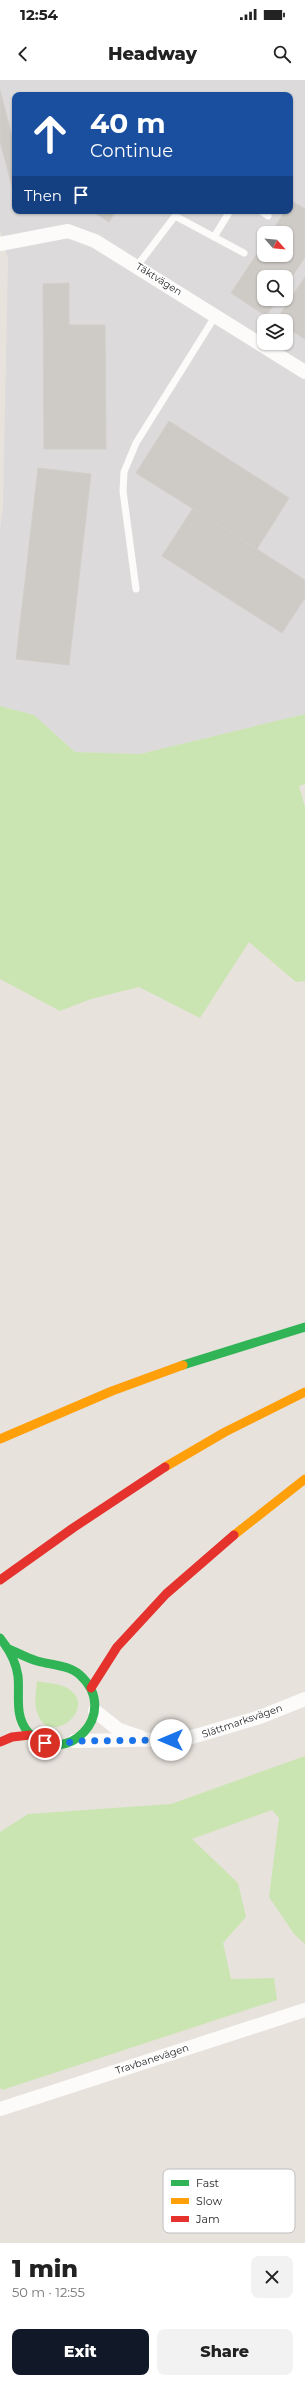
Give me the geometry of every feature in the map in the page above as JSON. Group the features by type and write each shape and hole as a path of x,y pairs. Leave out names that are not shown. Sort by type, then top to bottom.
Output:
{"main road":[{"path":"0,1439 112,1391 218,1353 305,1327"},
{"path":"0,1580 131,1487 206,1443 305,1392"},
{"path":"91,1688 122,1642 166,1594 230,1538 305,1479"},
{"path":"0,1638 9,1649 18,1674 19,1715 22,1724 30,1735 39,1741 53,1745 74,1741 86,1731 95,1711 91,1688 87,1682 73,1671 30,1659 9,1649"},
{"path":"0,1742 12,1737 30,1735"}],"street":[{"name":"Täktvägen","path":"0,244 68,231 95,241 303,367"},
{"name":"Slättmarksvägen","path":"74,1741 178,1740 202,1736 305,1699"},
{"name":"Slättmarksvägen","path":"95,1711 119,1730 154,1740"},
{"name":"Travbanevägen","path":"0,2109 305,2010"}],"lane":[{"path":"214,237 228,214"},
{"path":"137,266 175,216 244,254"},
{"path":"136,589 123,491 124,472 136,443 216,315"}],"shaded area":[{"path":"0,80 305,80 305,714 140,754 75,752 34,715 0,706 0,529 3,506 8,259 0,229"}],"green space":[{"path":"0,706 34,715 75,752 140,754 305,714 305,784 299,786 305,807 305,981 296,982 249,942 200,1018 139,987 91,999 60,1011 0,979"},
{"path":"37,1681 63,1686 76,1696 78,1705 75,1714 69,1721 60,1726 51,1727 43,1723 36,1708"},
{"path":"305,1756 305,1944 294,1934 269,1897 279,1818 272,1810 192,1839 238,1883 246,1917 223,1943 231,1979 274,1978 277,2000 2,2090 0,2087 0,1832 28,1814 171,1804"}],"building":[{"path":"0,90 12,136 12,187 0,141"},
{"path":"293,202 305,209 305,257 293,275 293,270 257,270 257,306 273,306 267,314 263,314 231,293 257,254 257,262 293,262 293,226 275,226 283,214 293,214"},
{"path":"97,214 114,214 109,222"},
{"path":"305,277 305,339 293,331 293,314 280,314 285,306 293,306 293,295"},
{"path":"69,283 69,325 105,325 106,449 44,449 43,284"},
{"path":"169,421 289,498 257,549 136,473"},
{"path":"38,468 91,474 69,665 16,659"},
{"path":"193,508 305,580 305,598 282,633 162,556"}],"traffic: fast":[{"path":"183,1365 305,1327"},
{"path":"0,1638 9,1651 16,1666 18,1676 19,1712 28,1732 43,1742 58,1745 72,1741 84,1732 92,1720 95,1705 91,1690 80,1675 71,1669 37,1661 9,1649"}],"traffic: slow":[{"path":"0,1439 112,1391 183,1365"},
{"path":"165,1467 225,1432 305,1392"},
{"path":"234,1535 305,1479"}],"traffic: jam":[{"path":"0,1580 73,1528 165,1467"},
{"path":"91,1688 117,1647 166,1594 234,1535"},
{"path":"0,1742 12,1737 30,1735"}],"route":[{"path":"45,1743 60,1745 68,1744 74,1741 117,1742 171,1740"}]}
